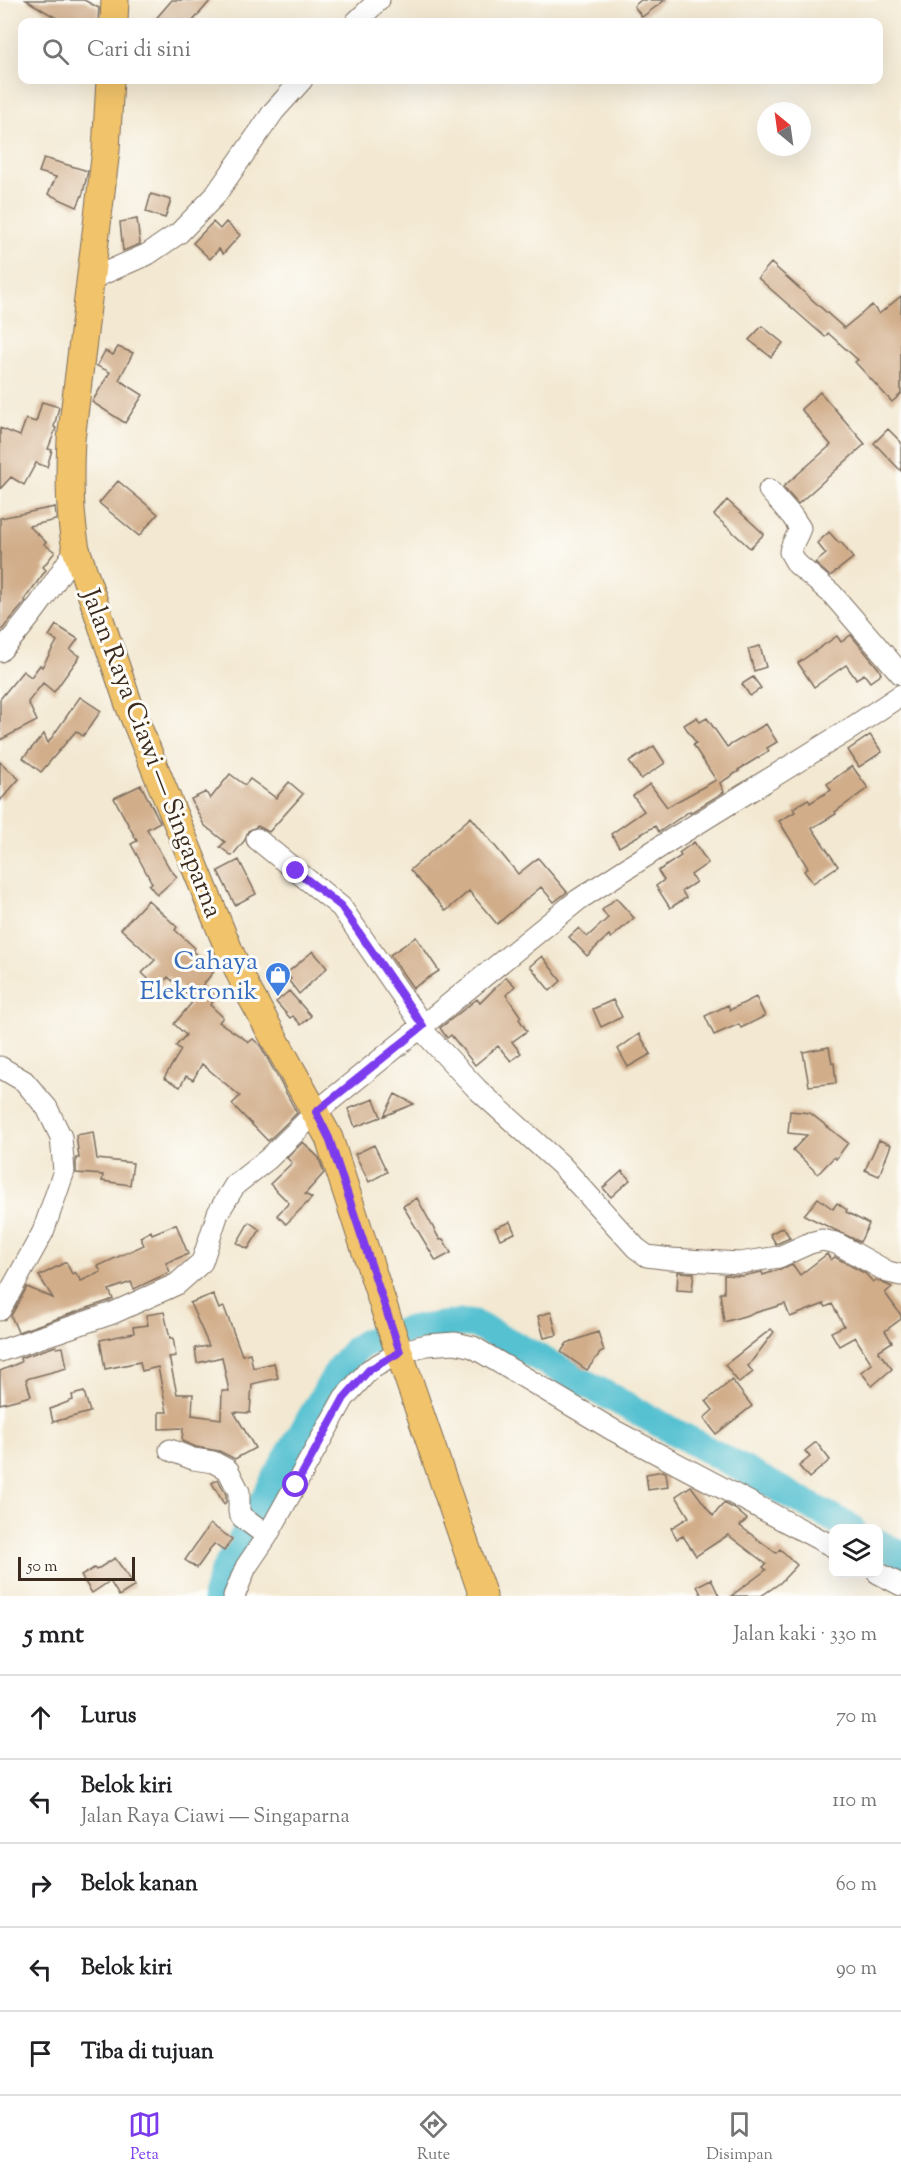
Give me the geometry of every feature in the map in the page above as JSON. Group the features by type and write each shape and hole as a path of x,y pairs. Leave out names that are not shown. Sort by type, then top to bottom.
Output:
{"main road":[{"path":"114,18 115,0"},
{"name":"Jalan Raya Ciawi — Singaparna","path":"110,84 106,150 71,441 69,489 76,549 129,705 229,950 247,989 329,1138 483,1596"}],"street":[{"path":"360,18 379,0"},
{"path":"91,279 148,254 179,233 214,197 274,111 298,84"},
{"path":"769,490 800,528 790,552 797,564 832,594 901,674"},
{"path":"4,638 46,596 76,549"},
{"path":"0,1351 113,1313 177,1284 202,1262 218,1213 235,1185 268,1159 316,1112 578,900 901,695"},
{"path":"257,839 341,906 422,1027 477,1089 561,1165 636,1248 647,1256 740,1263 779,1257 822,1239 836,1243 888,1272 901,1275"},
{"path":"0,1067 24,1081 47,1108 61,1137 64,1171 43,1232 0,1310"},
{"path":"234,1596 246,1567 255,1527 344,1398 395,1339 426,1345 455,1343 473,1347 613,1430 829,1544"},
{"path":"171,1450 193,1459 213,1462 228,1470 238,1486 240,1502 238,1512 255,1527"},
{"path":"883,1575 901,1584"}],"building":[{"path":"26,0 84,0 99,8 98,18 56,18"},
{"path":"172,0 211,0 195,18 156,18"},
{"path":"641,0 665,0 642,17 634,6"},
{"path":"44,158 88,171 77,207 48,194 56,177 39,172"},
{"path":"151,194 171,200 165,218 146,212"},
{"path":"137,219 140,244 123,251 120,222"},
{"path":"213,222 220,229 226,222 240,235 223,254 219,249 210,259 193,243"},
{"path":"771,263 844,328 872,305 879,314 901,296 901,394 892,402 855,362 858,360 828,333 825,337 758,278"},
{"path":"762,326 783,343 771,357 749,340"},
{"path":"118,347 133,353 119,380 143,395 125,423 92,402 110,372 97,366 105,351 113,355"},
{"path":"820,392 865,444 798,504 783,487 831,445 801,409"},
{"path":"42,402 59,407 54,427 56,428 48,449 52,450 47,467 36,463 24,485 11,477 0,489 0,428 20,436 26,419 36,422"},
{"path":"888,429 901,442 901,471 874,443"},
{"path":"118,481 158,514 139,536 99,503"},
{"path":"727,500 764,534 750,548 714,515"},
{"path":"55,507 56,520 29,526 46,542 44,544 55,552 43,567 46,570 24,600 26,601 0,632 0,518"},
{"path":"829,532 839,543 841,542 853,558 830,576 815,563 826,554 817,543"},
{"path":"56,625 78,639 70,650 80,656 54,692 43,683 28,702 37,721 0,740 0,699 23,671 31,677 40,665 42,667 57,641 49,636"},
{"path":"851,635 881,674 870,682 864,674 856,679 846,665 814,687 798,663 837,636 841,642"},
{"path":"760,646 766,667 754,671 748,649"},
{"path":"753,677 761,688 750,696 742,684"},
{"path":"80,697 101,711 83,736 76,731 41,772 23,758 44,734 48,743"},
{"path":"697,717 700,722 707,718 727,747 766,724 777,742 767,748 769,751 720,783 724,792 659,832 655,826 619,847 611,834 644,811 633,796 650,784 667,807 716,780 693,745 696,743 684,725"},
{"path":"870,735 882,752 859,767 848,750"},
{"path":"654,746 665,763 641,779 629,762"},
{"path":"0,762 19,779 0,801"},
{"path":"852,766 868,788 835,812 836,814 812,828 838,866 813,883 804,871 808,868 779,821 795,812 793,808 808,799 810,803 831,790 827,784"},
{"path":"230,774 245,785 250,779 276,798 289,782 303,794 269,832 258,826 248,831 245,840 232,856 220,847 225,842 204,825 191,799 206,792 210,799"},
{"path":"141,785 160,822 147,829 177,877 157,895 149,885 152,883 131,844 137,841 114,798"},
{"path":"471,817 518,874 538,858 567,892 554,902 541,887 497,924 469,891 446,911 410,870"},
{"path":"694,842 708,863 691,875 696,882 682,891 686,898 670,908 656,886 664,880 658,871 681,856 679,853"},
{"path":"239,860 256,894 235,905 218,871"},
{"path":"616,898 634,918 611,938 609,935 587,956 569,937 579,928 587,937 608,918 602,910"},
{"path":"148,900 177,927 175,930 195,948 192,951 215,970 202,986 216,998 210,1005 223,1017 219,1022 249,1042 253,1039 260,1045 297,1113 268,1141 232,1104 240,1096 202,1064 193,1080 186,1076 180,1087 164,1078 181,1050 176,1046 186,1035 174,1024 194,1000 168,977 158,988 142,973 155,960 121,929"},
{"path":"416,937 439,971 413,988 390,955"},
{"path":"313,951 327,968 299,994 289,981 291,979 287,973"},
{"path":"542,956 561,981 550,991 530,966"},
{"path":"506,977 515,986 506,995 521,1017 519,1019 527,1031 512,1042 521,1053 511,1061 498,1046 475,1065 451,1035 447,1038 440,1028 477,999 480,1003"},
{"path":"289,991 311,1016 301,1025 293,1016 290,1018 276,1002"},
{"path":"756,997 765,1016 741,1028 739,1024 714,1035 705,1016 728,1005 730,1010"},
{"path":"613,1000 622,1017 601,1027 593,1009"},
{"path":"639,1034 651,1054 628,1067 618,1049"},
{"path":"829,1047 832,1063 834,1063 836,1083 809,1086 803,1052"},
{"path":"395,1094 414,1104 384,1116"},
{"path":"374,1099 381,1117 355,1127 348,1109"},
{"path":"790,1111 810,1113 848,1143 836,1159 834,1157 818,1174 793,1150 807,1135 788,1133"},
{"path":"93,1132 97,1159 133,1163 130,1185 102,1181 103,1175 76,1173 76,1158 79,1158 76,1135"},
{"path":"879,1140 891,1145 879,1176 865,1170"},
{"path":"303,1142 319,1158 324,1173 305,1194 312,1198 286,1224 277,1215 289,1203 270,1184 292,1163 287,1158"},
{"path":"374,1145 387,1172 369,1182 355,1154"},
{"path":"622,1171 630,1180 611,1197 603,1188"},
{"path":"417,1198 440,1240 443,1239 451,1253 436,1261 403,1206"},
{"path":"818,1198 833,1209 837,1203 847,1210 846,1212 869,1224 860,1242 804,1215"},
{"path":"249,1222 260,1230 248,1249 237,1243"},
{"path":"510,1222 515,1233 500,1239 495,1228"},
{"path":"176,1224 188,1254 166,1263 170,1272 134,1289 131,1282 109,1290 113,1299 18,1332 11,1316 27,1287 53,1298 39,1276 66,1262 72,1274 75,1272 81,1281 101,1272 98,1266 144,1245 140,1237 151,1231 152,1234"},
{"path":"783,1227 790,1238 776,1244 770,1234"},
{"path":"827,1254 831,1260 835,1257 866,1274 873,1282 876,1280 892,1287 885,1293 901,1315 901,1319 885,1331 892,1342 878,1351 892,1369 872,1386 861,1372 872,1364 855,1337 839,1346 831,1332 844,1326 832,1304 826,1307 824,1304 790,1317 785,1304 724,1322 720,1293 724,1293 724,1275 742,1276 762,1272 763,1275 793,1265 800,1275"},
{"path":"678,1272 694,1273 692,1291 677,1290"},
{"path":"213,1294 219,1309 224,1307 242,1355 250,1353 253,1368 274,1363 278,1378 252,1384 250,1413 234,1412 255,1448 235,1459 219,1451 196,1447 182,1441 183,1428 159,1429 159,1412 167,1412 158,1367 142,1371 140,1362 105,1369 100,1340 134,1333 133,1327 148,1325 146,1315 164,1312 170,1338 173,1338 176,1356 169,1357 177,1394 193,1394 192,1415 221,1419 222,1391 229,1391 222,1357 197,1363 195,1348 209,1346 190,1303"},
{"path":"551,1312 557,1335 544,1338 538,1316"},
{"path":"771,1329 774,1332 748,1366 753,1372 739,1383 725,1365"},
{"path":"598,1332 604,1351 587,1370 561,1352 567,1343"},
{"path":"56,1346 57,1348 63,1347 67,1368 26,1379 31,1396 0,1404 0,1371 21,1362 20,1358"},
{"path":"732,1380 752,1406 716,1434 704,1418 713,1410 706,1401"},
{"path":"84,1392 90,1412 53,1422 50,1409 73,1400 72,1395"},
{"path":"816,1442 830,1460 809,1478 799,1466 810,1457 805,1451"},
{"path":"663,1471 666,1473 668,1487 648,1490 646,1474"},
{"path":"218,1479 226,1495 224,1504 212,1483"},
{"path":"691,1486 713,1516 724,1503 735,1509 747,1519 740,1526 776,1553 780,1549 797,1565 780,1583 761,1596 731,1596 766,1570 763,1567 766,1564 728,1535 696,1556 683,1536 677,1539 671,1528 689,1517 676,1496"},
{"path":"210,1524 232,1539 224,1551 214,1544 197,1568 185,1560"},
{"path":"115,1558 135,1586 119,1596 110,1581 92,1593 81,1576"},
{"path":"711,1579 719,1596 702,1596 697,1586"}],"waterway":[{"path":"216,1596 222,1576 280,1470 341,1366 356,1349 365,1343 408,1330 459,1323 474,1324 506,1340 844,1524"},
{"path":"883,1546 901,1555"}],"place":[{"name":"Cahaya Elektronik","path":"278,998"}],"route":[{"path":"296,871 341,906 423,1026 316,1112 329,1138 400,1352 369,1370 344,1398 296,1485"}]}
